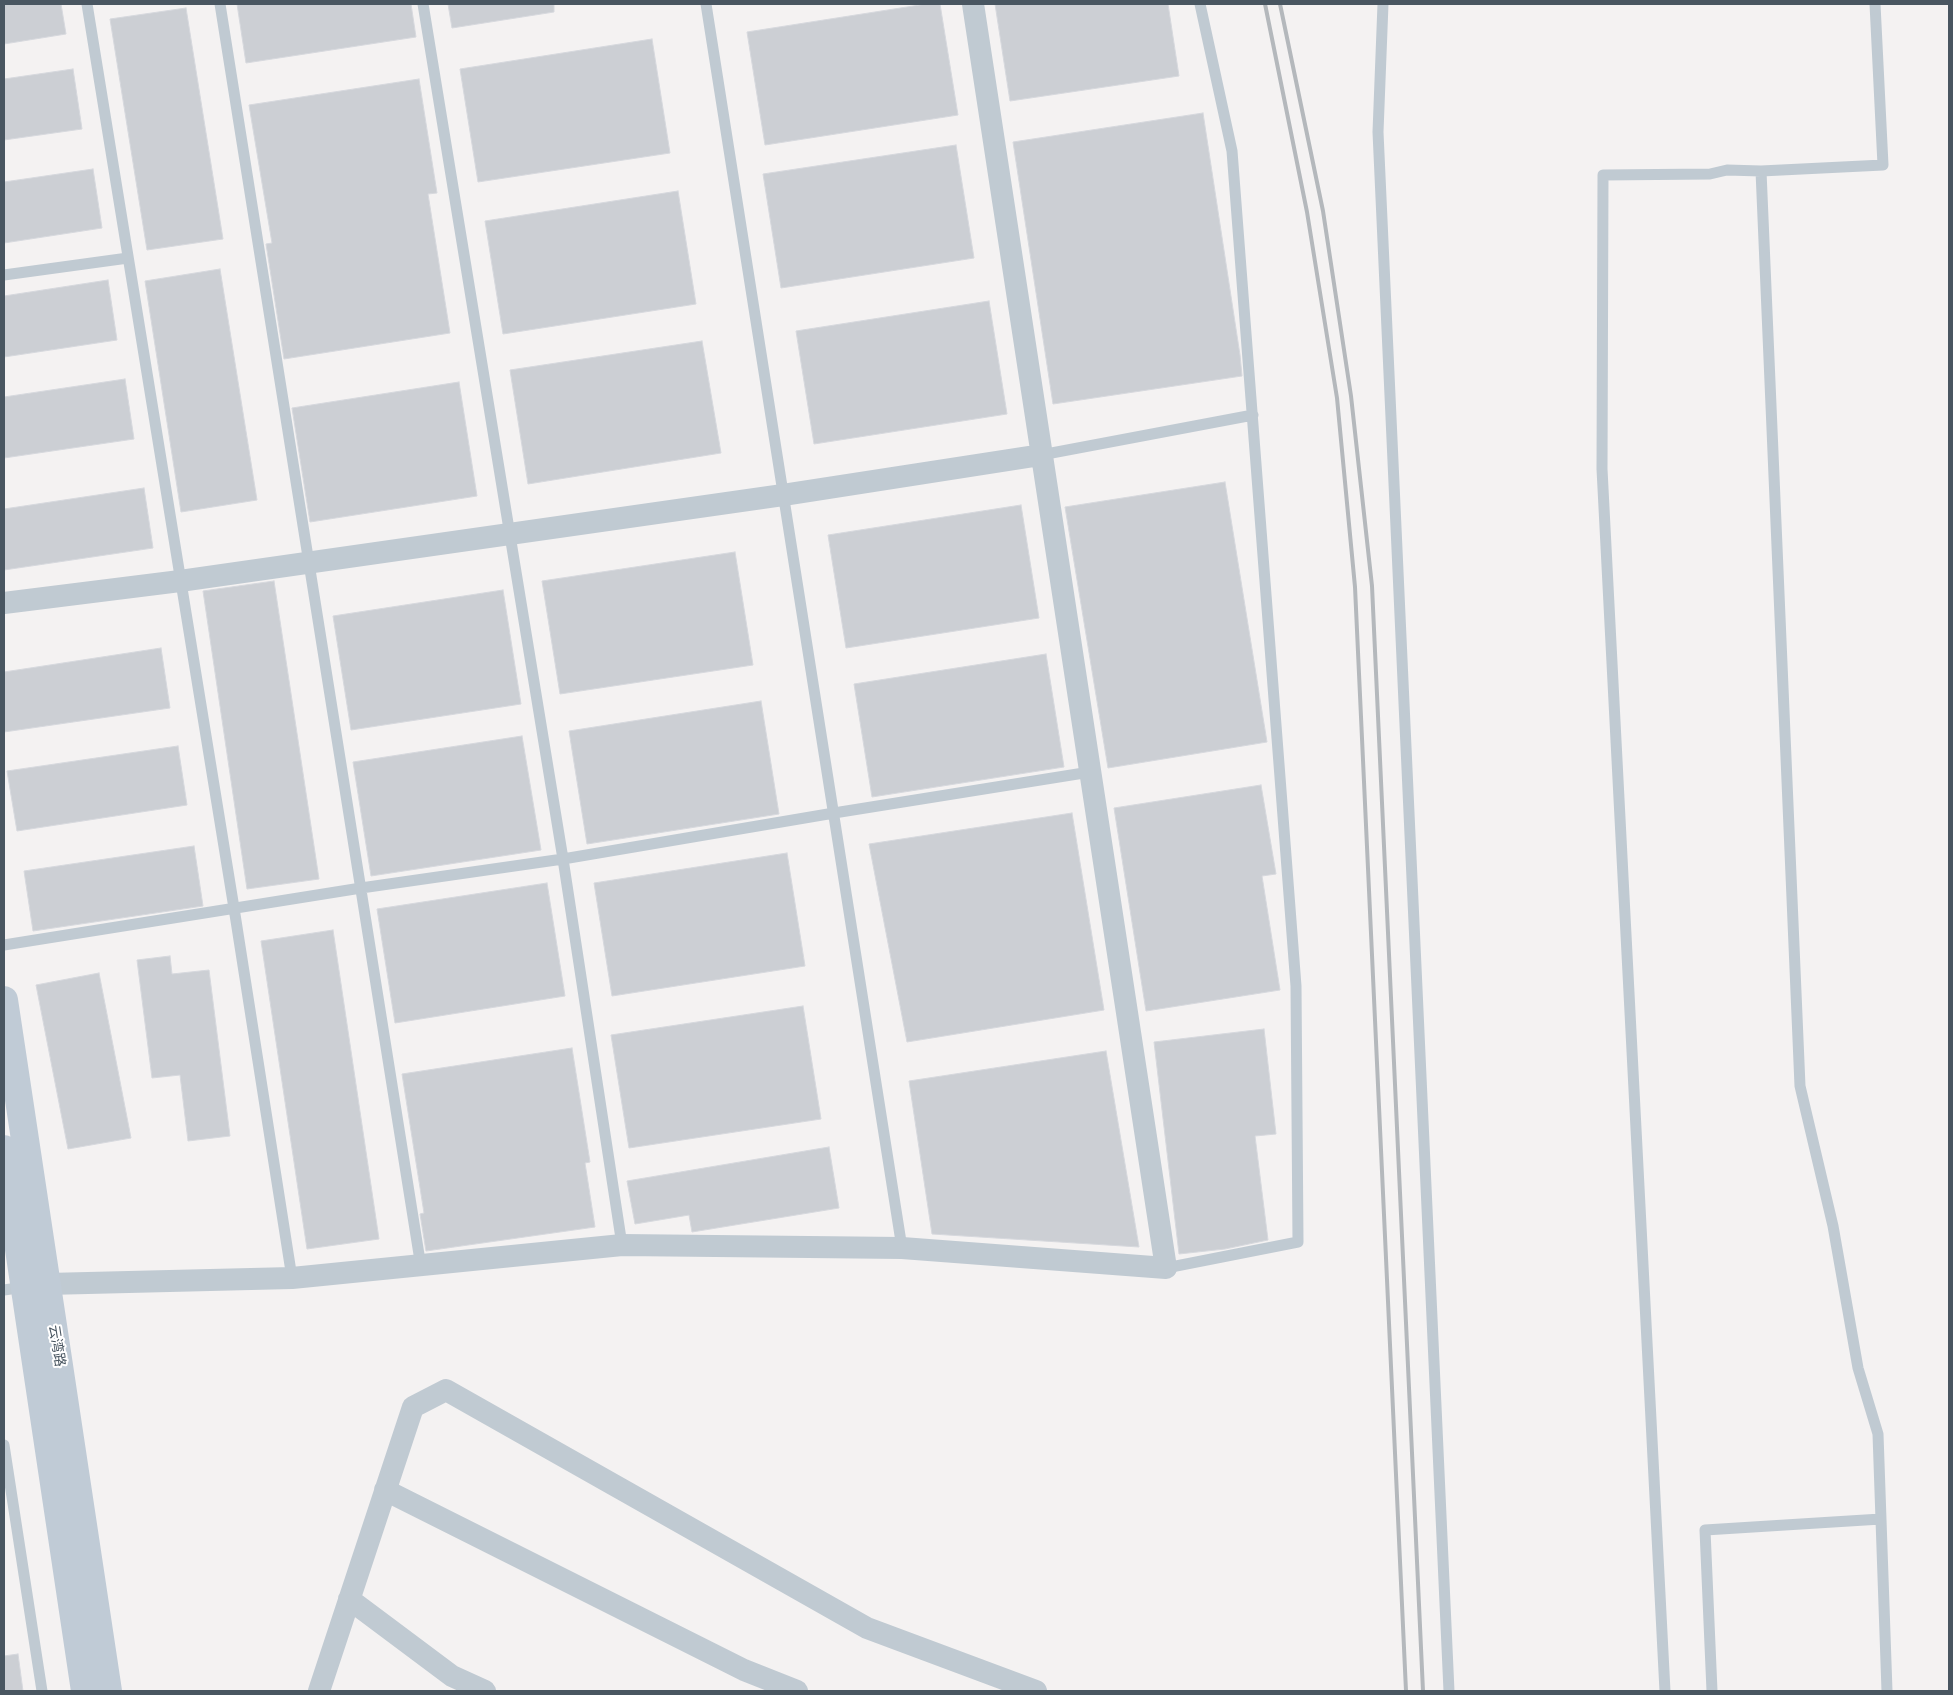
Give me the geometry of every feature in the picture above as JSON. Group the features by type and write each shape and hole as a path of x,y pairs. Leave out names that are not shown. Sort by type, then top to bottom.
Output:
{"main road":[{"name":"云湾路","path":"4,1000 25,1287 108,1691"},
{"name":"云湾路","path":"4,1149 85,1691"}],"street":[{"path":"25,1287 292,1278 622,1245 902,1248 1166,1268 973,4"},
{"path":"4,603 180,581 783,495 1041,455"},
{"path":"318,1691 413,1408 446,1390 868,1628 1036,1691"},
{"path":"386,1490 744,1670 797,1691"},
{"path":"349,1599 452,1676 485,1691"}],"lane":[{"path":"87,4 234,908 292,1278"},
{"path":"220,4 421,1266"},
{"path":"423,4 563,859 622,1245"},
{"path":"706,4 902,1248"},
{"path":"1166,1268 1298,1242 1296,986 1253,415 1232,151 1200,4"},
{"path":"1383,4 1378,132 1449,1691"},
{"path":"1665,1691 1602,469 1603,175 1710,174 1727,170 1761,171 1882,165 1875,4"},
{"path":"1761,171 1800,1086 1833,1226 1858,1368 1878,1434 1887,1691"},
{"path":"4,275 128,258"},
{"path":"1041,455 1253,415"},
{"path":"4,945 361,888 563,859 834,812 1090,772"},
{"path":"4,1445 42,1691"},
{"path":"1712,1691 1705,1530 1881,1519"}],"building":[{"path":"4,4 61,4 66,34 4,44"},
{"path":"237,4 411,4 416,37 246,63"},
{"path":"448,4 554,4 554,12 452,28"},
{"path":"926,4 940,4 958,115 765,145 747,32"},
{"path":"995,4 1168,4 1179,76 1010,101"},
{"path":"186,8 223,239 147,250 110,19"},
{"path":"652,39 670,153 478,182 460,69"},
{"path":"73,69 82,129 4,140 4,79"},
{"path":"419,79 437,193 428,194 450,333 284,359 266,244 272,243 249,105"},
{"path":"1203,113 1242,376 1053,404 1013,142"},
{"path":"956,145 974,258 781,288 763,174"},
{"path":"93,169 102,228 4,243 4,182"},
{"path":"678,191 696,304 503,334 485,221"},
{"path":"220,269 257,500 181,512 145,281"},
{"path":"108,280 117,340 4,357 4,296"},
{"path":"989,301 1007,414 814,444 796,331"},
{"path":"702,341 721,453 528,484 510,370"},
{"path":"125,379 134,439 4,458 4,397"},
{"path":"459,382 477,496 310,522 292,408"},
{"path":"1225,482 1267,742 1108,768 1065,507"},
{"path":"144,488 153,548 4,570 4,509"},
{"path":"1021,505 1039,618 846,648 828,535"},
{"path":"735,552 753,665 560,694 542,581"},
{"path":"274,581 319,879 247,889 203,591"},
{"path":"503,590 521,704 351,730 333,616"},
{"path":"161,648 170,708 4,732 4,672"},
{"path":"1046,654 1064,767 872,797 854,684"},
{"path":"761,701 779,814 587,844 569,731"},
{"path":"522,736 541,850 371,876 353,762"},
{"path":"178,746 187,805 17,831 7,771"},
{"path":"1261,785 1276,874 1262,876 1280,990 1146,1011 1114,808"},
{"path":"1072,813 1104,1010 907,1042 869,844"},
{"path":"194,846 203,906 33,931 24,871"},
{"path":"787,853 805,966 612,996 594,883"},
{"path":"547,883 565,996 395,1023 377,909"},
{"path":"333,930 379,1239 307,1249 261,941"},
{"path":"170,956 172,974 209,970 230,1136 188,1141 180,1075 152,1078 137,960"},
{"path":"99,973 131,1138 68,1149 36,985"},
{"path":"803,1006 821,1119 629,1148 611,1035"},
{"path":"1264,1029 1276,1134 1255,1136 1268,1240 1225,1249 1179,1254 1154,1042"},
{"path":"572,1048 590,1162 585,1163 595,1227 426,1251 420,1214 424,1213 402,1074"},
{"path":"1106,1051 1139,1247 932,1234 909,1081"},
{"path":"829,1147 839,1208 692,1232 689,1215 635,1224 627,1181"},
{"path":"18,1654 23,1691 4,1691 4,1656"}],"railway":[{"path":"1265,4 1307,212 1337,398 1355,587 1406,1691"},
{"path":"1280,4 1323,211 1351,396 1372,586 1423,1691"}]}
